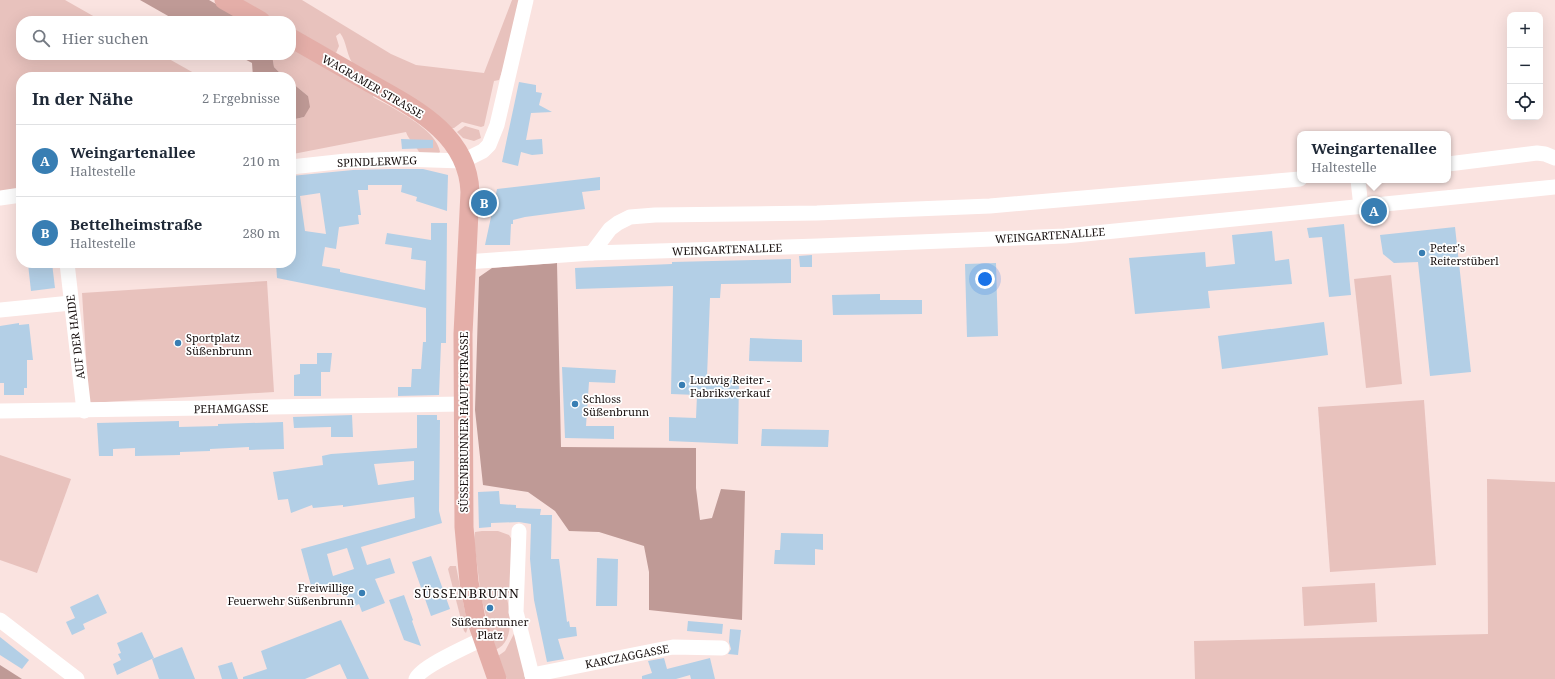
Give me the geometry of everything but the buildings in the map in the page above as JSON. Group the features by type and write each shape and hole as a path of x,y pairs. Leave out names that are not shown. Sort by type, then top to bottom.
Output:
{"main road":[{"path":"224,0 252,16"},
{"name":"WAGRAMER STRASSE","path":"296,41 425,116 450,140 463,161"},
{"name":"SÜSSENBRUNNER HAUPTSTRASSE","path":"463,161 470,185 463,326 463,502 472,601 482,639 497,679"}],"street":[{"path":"463,161 483,151 493,137 526,0"},
{"path":"1451,164 1537,153 1555,158"},
{"name":"SPINDLERWEG","path":"296,166 346,161 463,161"},
{"path":"592,253 610,229 630,217 656,215 817,214 990,206 1297,179"},
{"path":"1358,183 1362,207"},
{"name":"WEINGARTENALLEE","path":"466,262 592,253 1065,236 1555,187"},
{"path":"0,198 16,196"},
{"name":"AUF DER HAIDE","path":"68,268 84,411"},
{"path":"0,310 71,303"},
{"name":"PEHAMGASSE","path":"0,411 84,411 463,404"},
{"path":"519,531 516,612 532,677"},
{"path":"0,620 76,679"},
{"path":"416,679 417,676 428,666 482,639"},
{"name":"KARCZAGGASSE","path":"532,677 673,646 722,648"}],"shaded area":[{"path":"0,0 65,0 93,16 16,16 16,60 171,60 192,72 16,72 16,196 0,198"},
{"path":"140,0 209,0 237,16 168,16"},
{"path":"240,0 302,0 391,54 416,65 484,73 512,0 519,0 504,66 499,80 494,81 484,126 481,127 462,122 454,128 451,128 426,106 353,64 340,33 336,36 339,46 336,53 296,32 296,16 268,16"},
{"path":"296,50 374,94 373,97 422,127 437,143 440,152 438,154 420,154 406,132 296,153 296,119 304,117 308,96 296,86 296,72 279,72 274,67 273,60 296,60"},
{"path":"246,60 273,60 274,67 279,72 253,72 252,63"},
{"path":"296,86 308,96 310,107 304,117 296,119"},
{"path":"465,126 479,130 481,138 474,141 463,138 457,132"},
{"path":"557,263 561,447 696,448 696,488 700,520 712,518 721,489 745,491 742,620 649,610 649,572 644,546 599,532 569,531 555,511 528,492 483,485 475,410 479,277 492,268"},
{"path":"1391,275 1402,384 1366,388 1354,279"},
{"name":"Sportplatz Süßenbrunn","path":"267,281 274,392 89,403 82,293"},
{"path":"1424,400 1436,565 1330,572 1318,407"},
{"path":"0,455 71,479 37,573 0,560"},
{"path":"1487,479 1555,482 1555,679 1195,679 1194,641 1488,634"},
{"path":"498,531 509,535 517,548 516,590 506,594 510,617 509,633 502,646 495,650 481,597 474,540 475,532"},
{"path":"450,566 456,566 468,627 466,633 464,631 448,569"},
{"path":"1375,583 1377,622 1304,626 1302,587"},
{"path":"516,630 527,679 507,679 498,659 498,656 505,651"},
{"path":"0,665 22,679 0,679"}],"place":[{"name":"Bettelheimstraße","path":"484,203"},
{"name":"Weingartenallee","path":"1374,211"},
{"name":"Peter's Reiterstüberl","path":"1422,253"},
{"name":"Sportplatz Süßenbrunn","path":"178,343"},
{"name":"Ludwig Reiter - Fabriksverkauf","path":"682,385"},
{"name":"Schloss Süßenbrunn","path":"575,404"},
{"name":"Freiwillige Feuerwehr Süßenbrunn","path":"362,593"},
{"name":"Süßenbrunner Platz","path":"490,608"}],"district":[{"name":"SÜSSENBRUNN","path":"467,593"}]}
